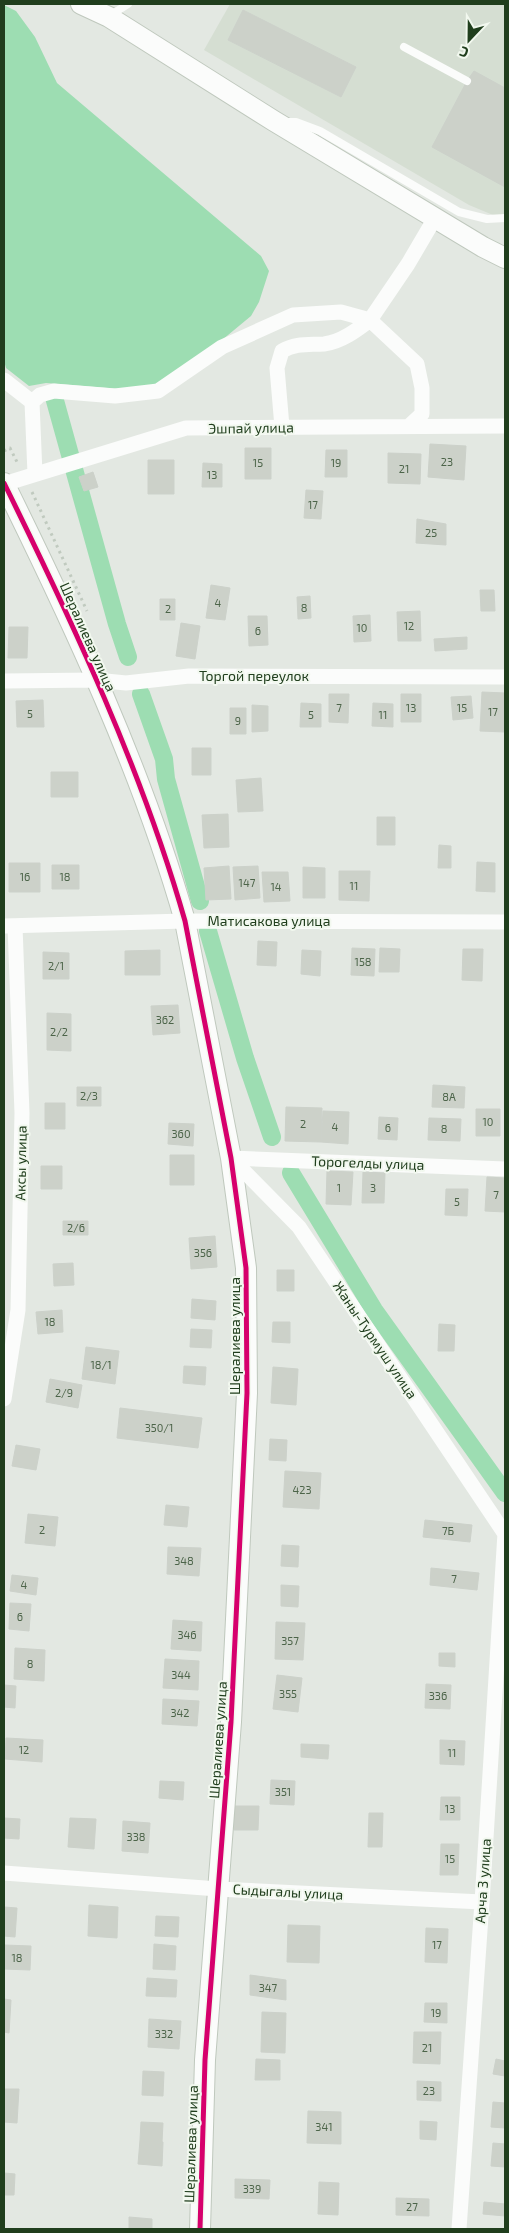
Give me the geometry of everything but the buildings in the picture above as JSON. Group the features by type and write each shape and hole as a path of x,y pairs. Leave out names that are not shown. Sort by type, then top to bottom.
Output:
{"street":[{"path":"81,4 109,17 274,121 505,258"},
{"path":"282,427 277,368 282,351 294,344 326,344 353,333 370,320 408,264 435,218"},
{"path":"32,402 40,395 54,391 115,396 158,391 222,347 293,315 341,312 370,320 417,364 422,388 422,414 409,426"},
{"path":"4,380 32,402 35,474"},
{"name":"Эшпай улица","path":"4,483 186,428 505,426"},
{"name":"Шералиева улица","path":"4,483 96,680 154,824 185,921 231,1158 246,1268 247,1393 231,1722 205,2060 200,2229"},
{"name":"Торгой переулок","path":"4,681 96,680 126,683 189,676 505,677"},
{"name":"Матисакова улица","path":"9,926 185,921 505,922"},
{"name":"Аксы улица","path":"4,1400 18,1310 22,1113 9,926"},
{"name":"Торогелды улица","path":"231,1158 505,1169"},
{"name":"Жаны-Турмуш улица","path":"231,1158 299,1227 505,1533"},
{"name":"Арча 3 улица","path":"459,2229 505,1533"},
{"name":"Сыдыгалы улица","path":"4,1873 218,1889 482,1902"}],"lane":[{"path":"109,17 128,4"},
{"path":"404,47 467,81"},
{"path":"274,121 296,122 320,132 459,212 487,219 505,218"}],"path":[{"path":"4,451 10,448 19,466"}],"shaded area":[{"path":"230,4 505,4 505,220 469,205 204,50"},
{"path":"4,5 16,11 35,37 57,83 261,256 269,271 259,302 251,316 193,364 163,382 133,390 46,383 29,386 6,368 4,361"}],"waterway":[{"path":"54,397 117,624 128,657"},
{"path":"141,694 164,759 166,779 200,901"},
{"path":"208,931 245,1058 272,1137"},
{"path":"291,1173 374,1310 505,1493"}],"cycle path":[{"path":"4,483 55,589 104,698 127,753 168,865 185,921 231,1158 246,1268 247,1393 231,1722 205,2060 200,2229"}]}
